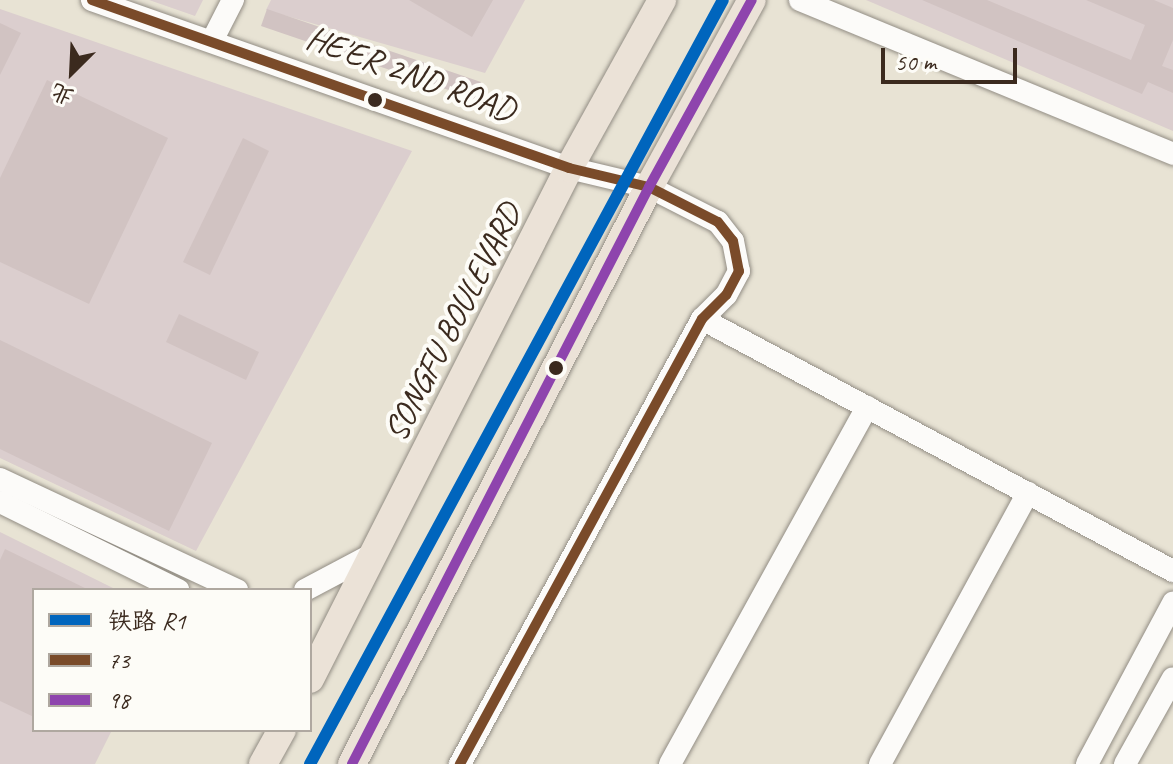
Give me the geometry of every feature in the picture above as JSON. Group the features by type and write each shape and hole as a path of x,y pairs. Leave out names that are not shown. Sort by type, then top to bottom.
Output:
{"main road":[{"name":"SONGFU BOULEVARD","path":"312,675 569,168 662,0"},
{"path":"352,764 649,187 752,0"},
{"path":"264,763 281,732"}],"street":[{"name":"HE'ER 2ND ROAD","path":"92,0 213,39 569,168 649,187 718,222 733,241 739,271 726,295 702,319 464,763"},
{"path":"213,39 233,0"},
{"path":"800,0 1173,154"},
{"path":"702,319 1173,571"},
{"path":"670,764 867,407"},
{"path":"0,479 233,588"},
{"path":"880,764 1028,493"},
{"path":"0,502 174,588"},
{"path":"309,588 376,552"},
{"path":"1087,764 1173,603"},
{"path":"1125,764 1173,678"},
{"path":"264,763 270,732"}],"shaded area":[{"path":"149,0 203,0 195,16"},
{"path":"271,0 525,0 485,73 266,10"},
{"path":"866,0 1173,0 1173,131"},
{"path":"0,9 412,151 196,551 0,458"},
{"path":"0,532 113,588 32,588 32,732 111,732 95,764 0,764"}],"building":[{"path":"409,0 493,0 472,37"},
{"path":"922,0 987,0 1131,60 1145,25 1086,0 1154,0 1173,8 1173,40 1162,66 1173,70 1173,93 1148,82 1142,94"},
{"path":"267,9 481,82 475,99 261,26"},
{"path":"0,23 21,33 0,75"},
{"path":"47,80 168,138 89,304 0,262 0,178"},
{"path":"243,138 269,151 210,275 183,262"},
{"path":"179,314 259,352 246,380 166,342"},
{"path":"0,340 212,443 169,531 0,449"},
{"path":"5,549 85,588 32,588 32,716 0,701 0,560"}],"rail line":[{"name":"R1","path":"310,764 723,0"}],"transit line":[{"name":"73","path":"92,0 569,168 649,187 718,222 733,241 739,271 726,295 702,319 460,764"},
{"name":"98","path":"352,764 649,187 752,0"}]}
